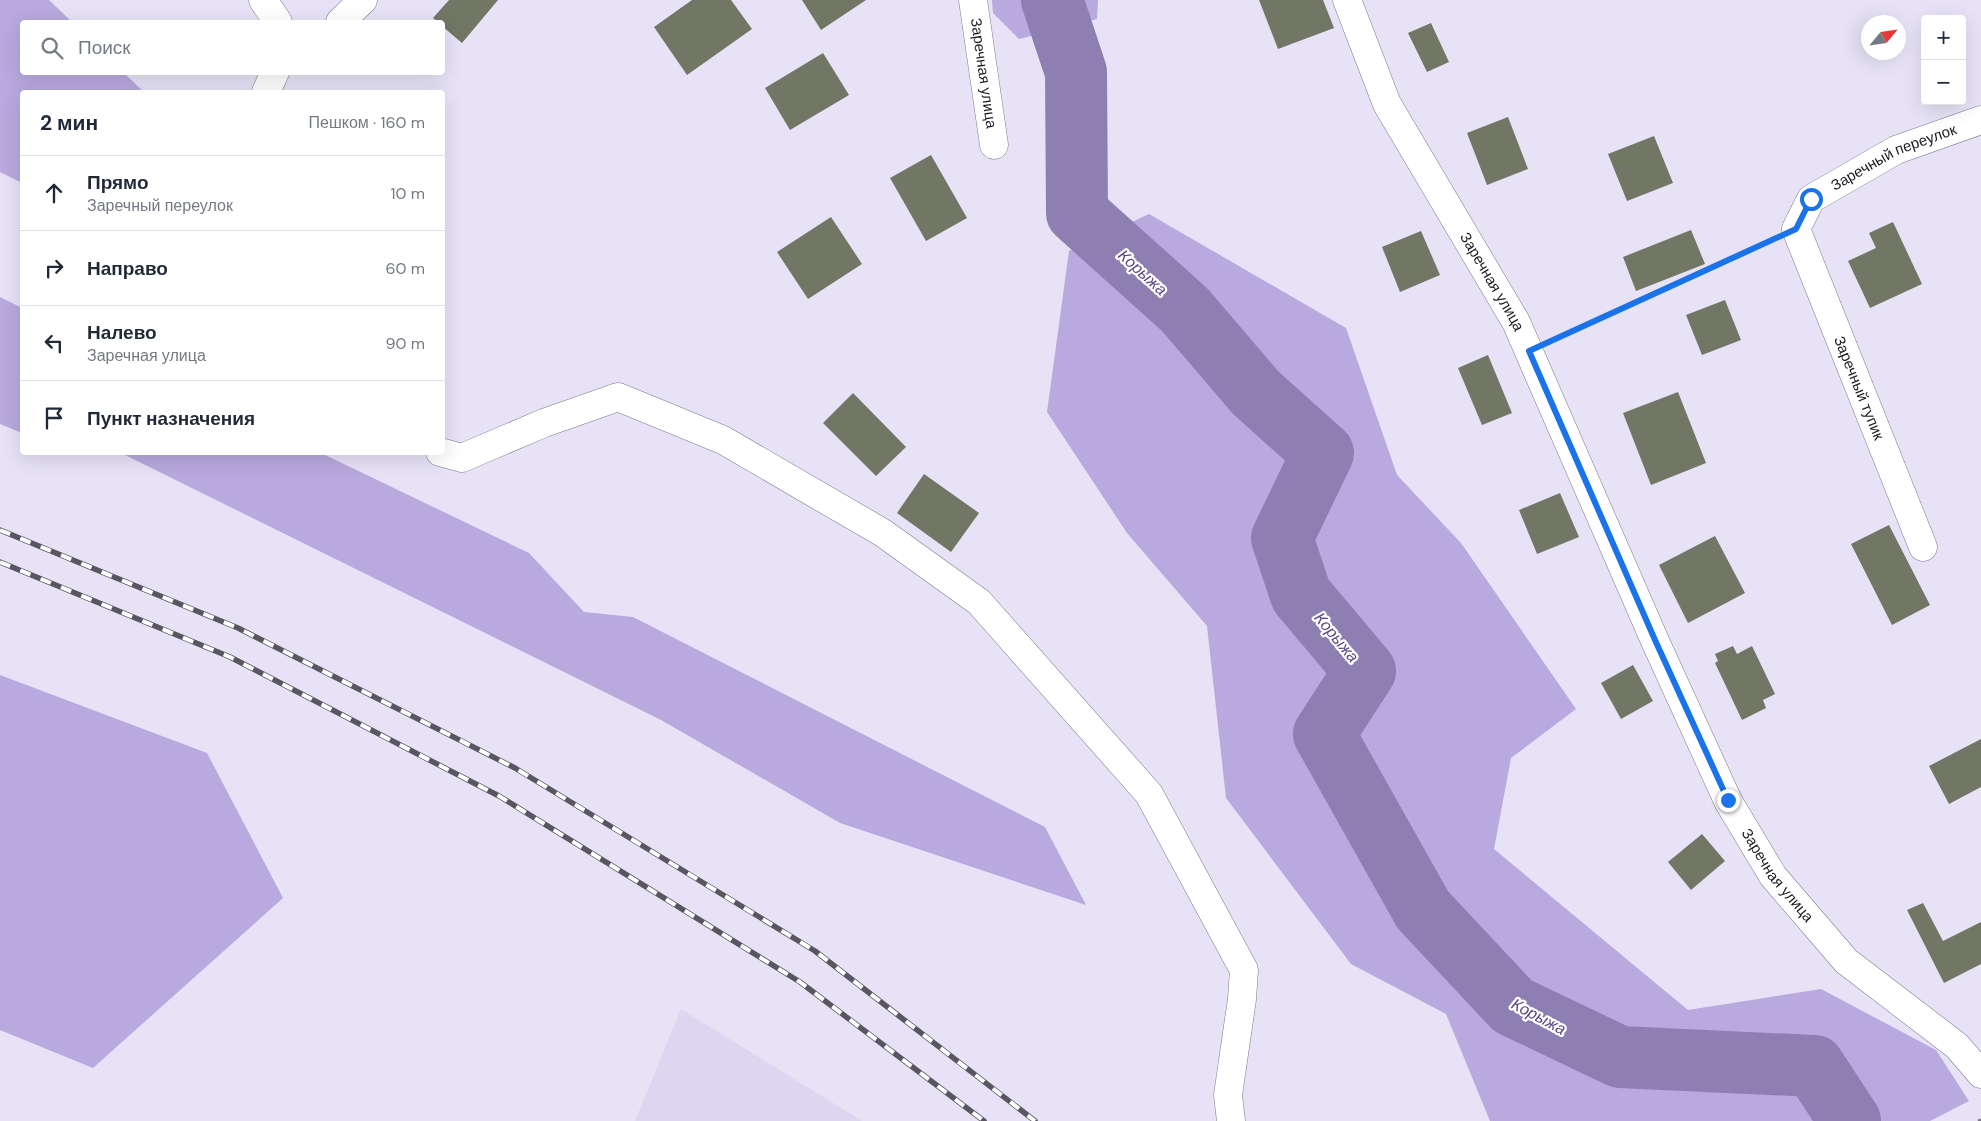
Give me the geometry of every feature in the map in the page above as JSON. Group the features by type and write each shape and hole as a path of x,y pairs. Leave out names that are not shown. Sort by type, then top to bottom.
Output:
{"street":[{"path":"262,0 277,20"},
{"path":"342,20 363,0"},
{"name":"Заречная улица","path":"973,0 994,145"},
{"name":"Заречная улица","path":"1347,0 1387,104 1516,322 1655,640 1728,800 1773,876 1846,961 1957,1046 1981,1074"},
{"path":"267,90 274,75"},
{"name":"Заречный переулок","path":"1796,229 1811,199 1896,150 1981,120"},
{"name":"Заречный тупик","path":"1796,229 1923,547"},
{"path":"445,453 462,458 544,423 618,397 723,440 883,534 979,602 1149,794 1244,970 1242,999 1228,1095 1231,1121"}],"path":[{"path":"1529,351 1796,229"}],"shaded area":[{"path":"0,0 49,0 70,20 20,20 20,75 126,75 142,90 20,90 20,182 0,172"},
{"path":"992,0 1098,0 1097,19 1019,39 993,13"},
{"path":"1149,214 1346,328 1397,475 1461,543 1576,709 1511,758 1494,849 1688,1010 1821,989 1936,1050 1969,1101 1930,1121 1490,1121 1446,1014 1351,964 1226,798 1207,626 1127,533 1047,412 1069,251"},
{"path":"0,297 20,307 20,432 0,424"},
{"path":"125,455 325,455 529,553 584,612 633,617 1045,827 1086,905 840,823 661,720"},
{"path":"0,675 207,753 283,898 93,1068 0,1030"},
{"path":"681,1009 862,1121 635,1121"}],"building":[{"path":"449,0 498,0 462,43 445,29 445,20 436,20 433,18"},
{"path":"692,0 731,0 752,29 687,75 654,27"},
{"path":"802,0 866,0 821,30"},
{"path":"1259,0 1323,0 1334,28 1278,49"},
{"path":"1431,23 1449,62 1427,72 1408,33"},
{"path":"823,53 849,95 790,130 765,88"},
{"path":"1508,117 1528,169 1487,185 1467,133"},
{"path":"1654,136 1673,183 1627,201 1608,154"},
{"path":"931,155 967,218 926,241 890,178"},
{"path":"831,217 862,264 808,299 777,252"},
{"path":"1893,222 1922,284 1870,308 1848,261 1876,248 1869,233"},
{"path":"1691,230 1705,264 1636,291 1623,257"},
{"path":"1421,231 1440,275 1400,292 1382,247"},
{"path":"1725,300 1741,340 1702,355 1686,315"},
{"path":"1488,355 1512,413 1482,425 1458,368"},
{"path":"1678,392 1706,463 1651,485 1623,413"},
{"path":"853,393 906,447 876,476 823,423"},
{"path":"924,474 979,513 951,552 897,513"},
{"path":"1560,493 1579,537 1537,554 1519,510"},
{"path":"1889,525 1930,605 1892,625 1851,544"},
{"path":"1715,536 1745,593 1688,623 1659,565"},
{"path":"1733,646 1737,654 1752,646 1775,694 1763,700 1766,708 1742,720 1715,663 1718,661 1715,654"},
{"path":"1633,665 1653,701 1621,719 1601,683"},
{"path":"1981,739 1981,787 1949,804 1929,766"},
{"path":"1702,834 1725,861 1691,890 1668,862"},
{"path":"1923,903 1943,941 1981,922 1981,964 1944,983 1907,910"}],"waterway":[{"name":"Корыжа","path":"1052,0 1076,72 1077,213 1185,310 1256,393 1323,453 1282,538 1301,595 1365,671 1324,734 1423,910 1513,1006 1620,1057 1814,1066 1850,1121"}],"railway":[{"path":"0,530 238,628 515,768 815,951 1035,1121"},
{"path":"0,562 230,657 499,796 800,982 984,1121"}],"route":[{"path":"1728,800 1655,640 1529,351 1796,229 1811,199"}]}
